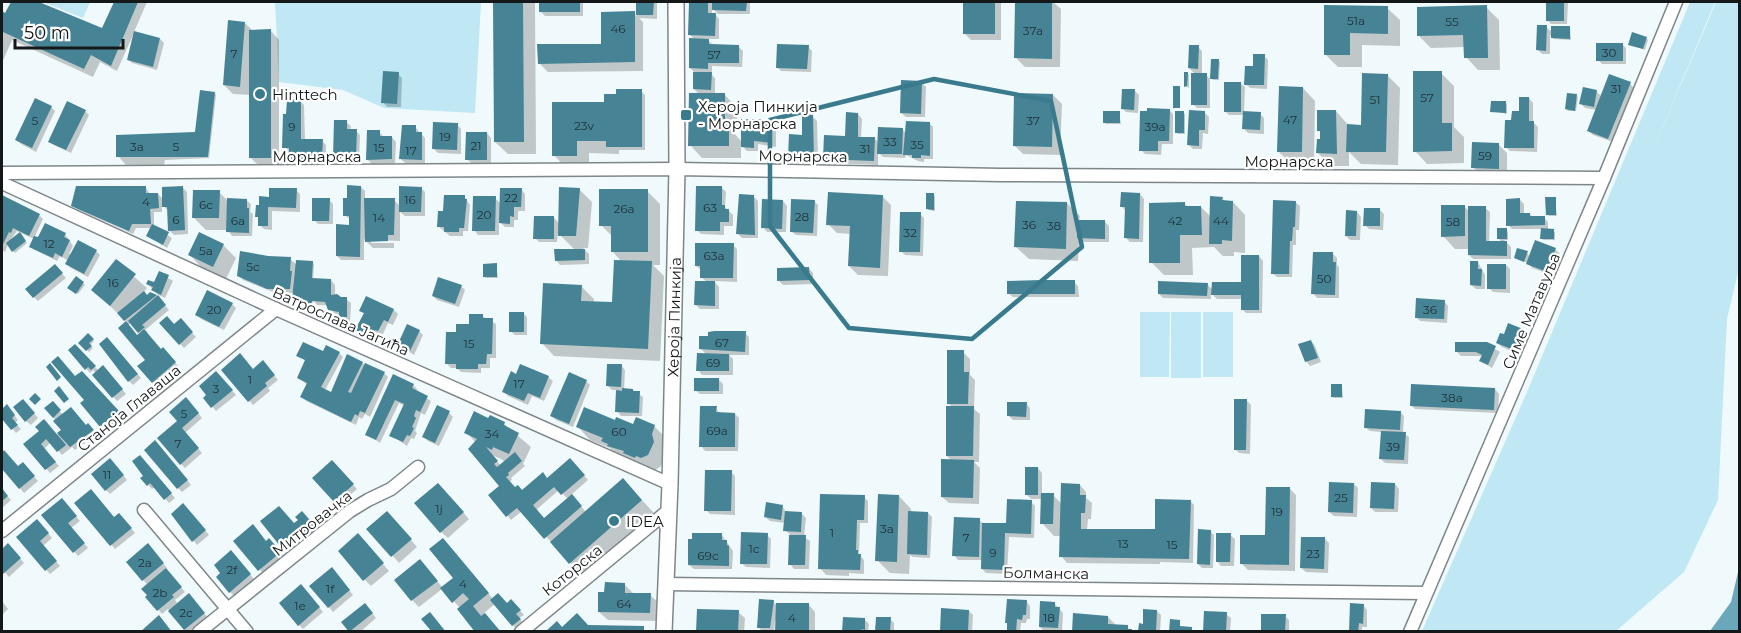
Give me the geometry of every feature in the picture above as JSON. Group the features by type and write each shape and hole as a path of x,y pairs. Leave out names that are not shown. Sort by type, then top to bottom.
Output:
{"street":[{"name":"Хероја Пинкија","path":"664,632 670,484 677,168 676,2"},
{"name":"Симе Матавуља","path":"1410,632 1604,178 1676,2"},
{"name":"Морнарска","path":"2,173 677,168 1002,176 1604,178"},
{"name":"Ватрослава Јагића","path":"2,183 276,309 670,484"},
{"name":"Станоја Главаша","path":"2,531 276,309"},
{"name":"Митровачка","path":"199,632 350,511 391,489 418,467"},
{"path":"144,510 247,632"},
{"name":"Которска","path":"521,632 669,510"},
{"name":"Болманска","path":"665,584 1426,593"}],"highlighted area":[{"path":"934,79 1051,101 1082,247 972,339 849,328 770,226 770,120"}],"shaded area":[{"path":"43,2 90,2 83,18"},
{"path":"275,2 481,2 475,113 384,108 343,90 279,82"},
{"path":"1690,2 1715,2 1651,155 1716,2 1739,2 1740,264 1727,319 1718,500 1684,572 1616,631 1422,631 1527,392"},
{"path":"1140,312 1170,312 1169,377 1140,377"},
{"path":"1171,312 1201,312 1201,378 1171,378"},
{"path":"1203,312 1233,312 1233,377 1203,377"},
{"path":"1739,568 1739,631 1710,631 1731,602"}],"building":[{"path":"11,2 39,2 102,28 114,2 138,2 111,66 91,55 84,69 3,32 2,36 2,11 5,13"},
{"path":"493,2 523,2 524,142 494,142"},
{"path":"539,2 580,2 580,12 539,12"},
{"path":"636,2 654,2 653,15 636,15"},
{"path":"689,2 708,2 708,13 716,13 715,36 688,35"},
{"path":"712,2 747,2 746,11 712,10"},
{"path":"963,2 995,2 995,34 963,34"},
{"path":"1015,2 1052,2 1052,59 1014,58"},
{"path":"1546,2 1564,2 1564,21 1546,21"},
{"path":"1324,5 1388,6 1388,34 1350,33 1350,55 1324,55"},
{"path":"1487,5 1488,58 1464,58 1463,35 1417,36 1417,7"},
{"path":"635,11 635,62 538,64 537,44 601,44 601,12"},
{"path":"228,20 245,22 240,87 223,85"},
{"path":"1537,25 1547,25 1546,51 1536,50"},
{"path":"1551,26 1570,26 1570,39 1551,38"},
{"name":"Hinttech","path":"271,29 271,158 249,158 249,30"},
{"path":"134,31 160,38 153,67 127,60"},
{"path":"1632,32 1647,37 1643,49 1628,45"},
{"path":"689,38 709,39 709,44 739,45 739,63 708,63 708,69 689,68"},
{"path":"1596,43 1623,43 1623,61 1596,61"},
{"path":"777,44 809,45 807,69 776,68"},
{"path":"1189,45 1199,45 1198,69 1188,68"},
{"path":"1253,54 1265,54 1264,85 1244,85 1245,66 1253,66"},
{"path":"1211,59 1219,59 1218,79 1210,79"},
{"path":"383,71 399,72 397,104 381,103"},
{"path":"1413,71 1442,71 1442,123 1452,123 1452,151 1413,152"},
{"path":"693,72 712,72 711,90 693,89"},
{"path":"1184,72 1188,72 1187,86 1184,87"},
{"path":"1191,73 1207,73 1207,105 1191,105"},
{"path":"1362,73 1388,74 1386,152 1346,152 1347,124 1361,125"},
{"path":"1609,74 1631,82 1608,139 1587,131"},
{"path":"901,80 922,81 921,114 900,113"},
{"path":"1224,82 1241,82 1241,112 1224,112"},
{"path":"1173,86 1180,86 1180,108 1173,108"},
{"path":"1279,86 1303,87 1302,152 1277,152"},
{"path":"1583,87 1597,90 1594,107 1579,104"},
{"path":"616,89 642,89 642,147 606,147 606,141 577,141 577,156 552,156 552,102 604,102 604,94 616,94"},
{"path":"1122,89 1135,89 1134,110 1121,109"},
{"path":"200,90 215,92 208,157 116,157 116,135 195,132"},
{"path":"689,93 725,93 725,119 721,119 721,126 729,126 729,146 688,146"},
{"path":"1014,93 1053,94 1052,147 1013,146"},
{"path":"1567,93 1577,94 1575,111 1565,109"},
{"path":"1519,97 1529,97 1529,121 1534,121 1534,148 1504,148 1505,120 1511,120 1512,111 1519,111"},
{"path":"35,98 52,106 32,148 15,140"},
{"path":"287,99 301,100 301,139 323,139 322,159 288,159 289,148 282,148 283,114 286,114"},
{"path":"67,101 86,110 66,150 48,142"},
{"path":"1491,101 1506,101 1506,113 1490,112"},
{"path":"1147,108 1170,109 1169,141 1158,141 1158,151 1139,151 1140,111 1147,111"},
{"path":"1189,110 1205,111 1205,130 1199,130 1199,146 1187,145"},
{"path":"1317,110 1336,110 1337,154 1316,153 1317,139 1320,139 1320,131 1317,131"},
{"path":"1103,111 1120,111 1120,123 1103,123"},
{"path":"1175,111 1184,111 1184,133 1175,133"},
{"path":"1243,111 1261,112 1260,130 1242,129"},
{"path":"846,112 858,113 858,137 875,137 874,161 823,159 824,135 845,136"},
{"path":"802,114 813,115 814,159 788,158 789,134 802,135"},
{"path":"741,119 772,119 772,143 754,141 754,148 741,147"},
{"path":"334,120 347,120 347,129 357,129 356,158 333,158"},
{"path":"906,121 930,122 930,156 921,155 921,158 912,158 912,155 903,155"},
{"path":"433,122 458,123 457,150 432,149"},
{"path":"402,125 416,125 416,132 422,132 422,160 399,159"},
{"path":"878,127 903,128 902,154 877,154"},
{"path":"367,130 380,130 380,136 392,136 392,159 366,160"},
{"path":"466,132 487,132 487,160 465,160"},
{"path":"1472,142 1499,143 1499,169 1471,168"},
{"path":"347,185 361,186 360,257 336,256 336,224 349,225 349,216 343,216 343,198 347,198"},
{"path":"76,186 146,186 146,193 158,193 159,208 150,209 151,224 132,224 129,231 71,206"},
{"path":"183,186 185,230 168,231 167,207 162,207 162,187"},
{"path":"399,186 422,187 421,212 399,212"},
{"path":"696,186 722,186 722,205 725,205 725,209 729,209 729,222 720,222 720,231 695,231"},
{"path":"559,187 580,188 576,236 558,236"},
{"path":"269,188 297,188 296,208 268,207 268,226 258,226 258,217 255,217 256,205 259,205 259,196 269,197"},
{"path":"500,188 522,188 521,207 514,207 514,217 510,216 510,224 499,223"},
{"path":"599,189 648,189 648,252 611,252 611,226 599,226"},
{"path":"193,190 220,190 219,218 192,218"},
{"path":"828,192 883,195 880,268 848,266 850,226 826,225"},
{"path":"1121,192 1140,193 1139,239 1124,238 1125,207 1120,207"},
{"path":"926,193 934,193 934,210 926,209"},
{"path":"739,194 754,195 755,235 736,234"},
{"path":"2,195 40,214 29,236 13,228 2,246 3,218"},
{"path":"444,195 465,195 467,199 464,228 459,228 459,232 444,232 444,227 437,227 438,211 443,211"},
{"path":"473,196 496,196 495,231 472,231"},
{"path":"1210,196 1233,201 1232,241 1222,240 1222,244 1209,244"},
{"path":"1545,197 1556,197 1556,215 1546,215"},
{"path":"227,198 247,199 249,233 226,232"},
{"path":"312,198 330,198 329,221 312,221"},
{"path":"364,198 395,198 394,235 388,235 388,241 365,242"},
{"path":"1520,198 1520,213 1545,216 1545,225 1506,226 1506,199"},
{"path":"762,199 783,200 782,229 761,228"},
{"path":"791,199 815,200 813,233 790,232"},
{"path":"1273,200 1296,201 1295,227 1293,227 1292,241 1290,241 1289,274 1271,274"},
{"path":"1016,201 1067,202 1066,249 1014,247"},
{"path":"1185,202 1185,206 1201,206 1202,235 1180,235 1180,263 1149,263 1149,203"},
{"path":"1441,205 1465,205 1465,236 1441,237"},
{"path":"1468,206 1486,206 1486,241 1507,241 1507,256 1468,255"},
{"path":"1364,208 1380,208 1380,226 1363,226"},
{"path":"1346,210 1357,211 1356,236 1345,236"},
{"path":"900,212 921,212 920,252 899,252"},
{"path":"534,216 554,216 554,239 533,239"},
{"path":"1078,220 1105,220 1105,239 1077,238"},
{"path":"45,223 66,233 64,237 70,240 62,257 55,253 53,258 29,247 34,236 38,237"},
{"path":"152,224 169,232 163,245 146,236"},
{"path":"1497,228 1507,228 1507,239 1497,239"},
{"path":"1541,228 1554,229 1554,239 1540,239"},
{"path":"20,232 26,241 12,252 6,243"},
{"path":"199,232 224,244 213,267 188,255"},
{"path":"78,240 97,250 84,274 65,264"},
{"path":"1535,240 1556,248 1547,272 1526,264"},
{"path":"695,243 734,243 733,278 700,278 700,266 695,266"},
{"path":"1517,248 1528,251 1524,262 1514,258"},
{"path":"554,249 585,249 585,260 555,261"},
{"path":"240,251 291,257 290,289 267,289 237,276"},
{"path":"1313,252 1333,252 1333,262 1336,262 1335,295 1311,294"},
{"path":"1241,255 1259,255 1259,310 1241,310 1241,295 1211,295 1212,282 1241,282"},
{"path":"116,259 136,274 110,306 91,290"},
{"path":"296,260 313,261 312,278 331,279 331,295 347,297 347,317 339,317 339,312 328,310 325,302 312,301 311,308 292,300"},
{"path":"614,260 652,261 648,349 540,344 543,283 582,285 581,301 612,302"},
{"path":"1470,261 1478,261 1478,269 1482,269 1481,286 1470,285"},
{"path":"497,263 497,277 483,277 483,264"},
{"path":"55,264 63,273 33,298 25,289"},
{"path":"1487,264 1506,264 1506,289 1487,289"},
{"path":"809,267 810,280 777,281 777,268"},
{"path":"159,271 169,275 161,295 151,290 153,287 146,284 148,280 154,282"},
{"path":"76,276 84,282 76,294 67,288"},
{"path":"438,277 462,285 455,304 432,296"},
{"path":"1075,280 1075,294 1007,294 1007,281"},
{"path":"695,281 715,281 715,306 694,305"},
{"path":"1158,281 1208,283 1207,296 1158,294"},
{"path":"207,290 233,303 219,327 195,315"},
{"path":"144,291 147,295 150,292 157,295 124,321 117,313"},
{"path":"158,295 166,305 142,325 145,327 138,333 128,321"},
{"path":"366,296 394,309 388,322 384,320 378,331 375,330 371,337 355,330 364,313 359,311"},
{"path":"1416,298 1445,300 1444,319 1415,318"},
{"path":"509,312 524,312 524,332 509,332"},
{"path":"469,314 483,314 483,318 493,318 492,354 487,354 486,364 478,364 478,369 456,369 456,364 445,364 446,332 456,332 456,324 469,324"},
{"path":"167,316 174,324 181,318 193,332 179,345 159,323"},
{"path":"126,321 137,335 144,329 176,362 152,383 137,366 145,360 118,328"},
{"path":"1508,323 1523,329 1514,350 1496,343 1500,333 1504,334"},
{"path":"407,324 420,330 410,351 397,346"},
{"path":"746,331 745,352 699,349 699,336 708,336 708,332"},
{"path":"88,333 94,339 89,343 92,346 86,351 78,343"},
{"path":"107,337 138,374 128,382 99,344"},
{"path":"1311,340 1318,358 1305,362 1298,344"},
{"path":"303,342 323,351 326,345 340,352 321,387 331,392 347,354 363,362 348,392 351,393 365,363 385,372 365,413 360,411 358,416 355,414 351,422 300,397 307,383 297,378 305,360 296,356"},
{"path":"1455,342 1487,342 1496,346 1488,365 1479,361 1482,355 1476,352 1455,352"},
{"path":"75,344 96,366 91,370 88,367 85,370 68,350"},
{"path":"947,350 964,350 964,372 969,372 968,404 947,404"},
{"path":"240,353 253,369 263,360 275,375 265,383 267,386 248,402 221,370"},
{"path":"697,353 729,354 729,371 696,371"},
{"path":"58,356 75,376 82,371 119,411 100,427 80,403 84,400 51,362"},
{"path":"50,363 61,377 57,381 46,367"},
{"path":"520,364 549,376 540,398 528,393 524,401 502,392 511,371 516,374"},
{"path":"607,364 622,364 621,387 606,386"},
{"path":"103,365 123,389 112,398 92,375"},
{"path":"216,371 233,390 211,408 203,398 206,395 199,386"},
{"path":"569,372 587,380 569,424 550,416"},
{"path":"393,374 414,384 412,388 428,396 420,412 416,410 414,416 416,418 412,427 414,428 403,442 389,436 404,404 395,400 376,440 365,435"},
{"path":"694,378 719,378 719,391 694,391"},
{"path":"1331,384 1342,384 1342,397 1331,397"},
{"path":"1411,384 1495,388 1494,410 1410,406"},
{"path":"59,386 69,399 64,403 54,391"},
{"path":"622,388 640,391 639,413 615,412 616,390 622,391"},
{"path":"35,393 41,399 35,405 29,399"},
{"path":"186,397 199,413 182,428 199,448 180,465 157,438 177,421 169,412"},
{"path":"23,399 35,413 25,422 13,407"},
{"path":"1234,399 1247,399 1246,450 1234,450"},
{"path":"53,401 61,410 53,418 44,408"},
{"path":"1007,402 1027,402 1026,417 1007,416"},
{"path":"7,404 15,415 12,418 18,425 11,430 2,419 2,409"},
{"path":"437,405 450,411 435,443 422,437"},
{"path":"700,406 717,406 716,412 735,413 735,447 699,447"},
{"path":"946,406 974,406 973,456 946,456"},
{"path":"71,407 86,425 88,423 94,430 70,447 57,433 61,430 53,421"},
{"path":"584,407 615,420 616,417 633,424 636,417 655,425 652,434 654,442 648,455 635,458 623,453 624,451 607,446 608,444 601,441 603,438 576,427"},
{"path":"1365,409 1401,411 1400,430 1364,428"},
{"path":"474,411 488,418 490,415 505,422 504,425 519,433 509,454 493,447 492,450 486,447 498,461 494,464 497,467 515,452 522,461 506,477 515,487 518,485 522,490 543,472 547,478 570,458 585,475 561,495 554,487 533,505 544,518 572,494 582,506 544,539 517,508 506,517 488,495 499,486 468,449 477,439 464,433"},
{"path":"44,419 66,445 57,452 46,439 41,444 56,462 45,470 23,444 39,431 35,427"},
{"path":"1381,431 1406,432 1404,460 1379,459"},
{"path":"155,440 188,480 177,489 144,450"},
{"path":"4,450 18,466 23,462 35,476 19,489 2,469"},
{"path":"140,455 172,493 164,500 150,483 147,486 140,478 143,476 132,461"},
{"path":"110,458 124,475 105,491 91,474"},
{"path":"941,459 974,460 973,498 941,497"},
{"path":"332,460 354,484 334,502 312,478"},
{"path":"1025,467 1038,467 1038,495 1025,495"},
{"path":"705,470 732,470 731,511 704,511"},
{"path":"623,478 642,500 569,564 550,542"},
{"path":"1329,482 1354,483 1353,513 1328,512"},
{"path":"1371,482 1395,483 1394,509 1370,508"},
{"path":"438,483 464,512 440,533 414,503"},
{"path":"1061,483 1080,484 1080,495 1086,495 1085,513 1081,513 1081,529 1155,529 1155,499 1191,500 1189,559 1059,557"},
{"path":"1266,487 1290,487 1289,565 1240,564 1240,535 1265,535"},
{"path":"2,488 8,496 2,501"},
{"path":"91,489 114,517 119,513 132,528 110,546 74,503"},
{"path":"1041,493 1054,493 1053,524 1040,524"},
{"path":"820,494 865,495 864,520 857,520 856,550 858,554 861,554 860,570 818,569"},
{"path":"878,494 899,495 897,562 875,561"},
{"path":"62,498 77,516 68,523 85,543 73,553 41,515"},
{"path":"1007,499 1032,500 1031,534 1005,533 1004,570 981,569 982,523 1006,523"},
{"path":"766,502 783,505 781,520 764,517"},
{"path":"183,503 206,530 192,542 171,514"},
{"path":"279,506 294,523 298,520 295,517 302,511 315,526 302,537 297,531 287,540 292,545 284,551 260,521"},
{"path":"387,511 412,539 391,557 366,529"},
{"path":"785,511 802,512 801,532 783,531"},
{"path":"908,511 928,512 927,555 907,554"},
{"path":"954,517 980,518 979,557 952,556"},
{"path":"37,519 49,533 40,541 57,561 45,571 16,537"},
{"path":"253,524 266,541 269,538 281,552 258,571 233,541"},
{"path":"1198,529 1211,530 1210,565 1197,564"},
{"path":"741,532 768,533 767,564 740,564"},
{"path":"358,533 384,563 363,581 338,551"},
{"path":"692,533 722,533 722,540 727,540 729,546 729,566 688,565 688,539 692,539"},
{"path":"1216,533 1231,533 1230,562 1216,562"},
{"path":"789,535 806,535 805,565 788,565"},
{"path":"1301,537 1325,537 1324,569 1300,568"},
{"path":"443,538 489,593 473,606 481,616 485,613 501,632 475,632 457,609 469,599 463,593 452,603 440,588 453,578 429,549"},
{"path":"8,543 21,558 3,574 2,549"},
{"path":"148,543 164,563 142,581 126,562"},
{"path":"231,550 251,574 229,593 216,577 220,573 214,565"},
{"path":"420,559 438,581 411,601 394,580"},
{"path":"332,567 350,590 328,608 309,586"},
{"path":"166,568 182,587 157,611 141,589"},
{"path":"605,582 625,583 625,593 651,593 650,613 598,612 598,592 604,592"},
{"path":"301,584 320,607 298,626 279,603"},
{"path":"189,593 205,613 184,630 168,611"},
{"path":"498,593 507,603 511,599 521,610 516,614 521,619 512,626 490,600"},
{"path":"759,599 774,600 770,628 757,628"},
{"path":"1007,599 1027,600 1026,615 1023,615 1022,620 1017,619 1016,632 1007,632 1007,623 1005,623"},
{"path":"1040,601 1055,602 1055,607 1060,607 1058,628 1039,627"},
{"path":"365,603 373,613 349,632 341,622"},
{"path":"776,603 809,603 809,632 775,632"},
{"path":"1350,603 1364,604 1363,624 1359,623 1358,632 1349,632"},
{"path":"941,608 969,610 968,632 940,632"},
{"path":"697,609 739,610 738,632 696,632"},
{"path":"1143,609 1157,610 1156,632 1138,632 1139,623 1143,624"},
{"path":"1204,611 1227,612 1226,632 1203,632"},
{"path":"430,612 446,632 432,632 421,619"},
{"path":"577,613 588,625 644,626 644,632 545,632 557,621 562,627"},
{"path":"1073,613 1108,616 1108,624 1128,625 1128,629 1132,629 1132,632 1072,632"},
{"path":"1261,614 1286,614 1285,632 1261,632"},
{"path":"159,615 172,632 140,632"},
{"path":"843,617 865,618 865,630 842,632"},
{"path":"876,617 891,617 890,632 875,632"},
{"path":"1170,619 1180,620 1180,626 1192,627 1192,632 1169,632"}],"place":[{"name":"Hinttech","path":"260,94"},
{"name":"Хероја Пинкија - Морнарска","path":"686,115"},
{"name":"IDEA","path":"614,521"}]}
